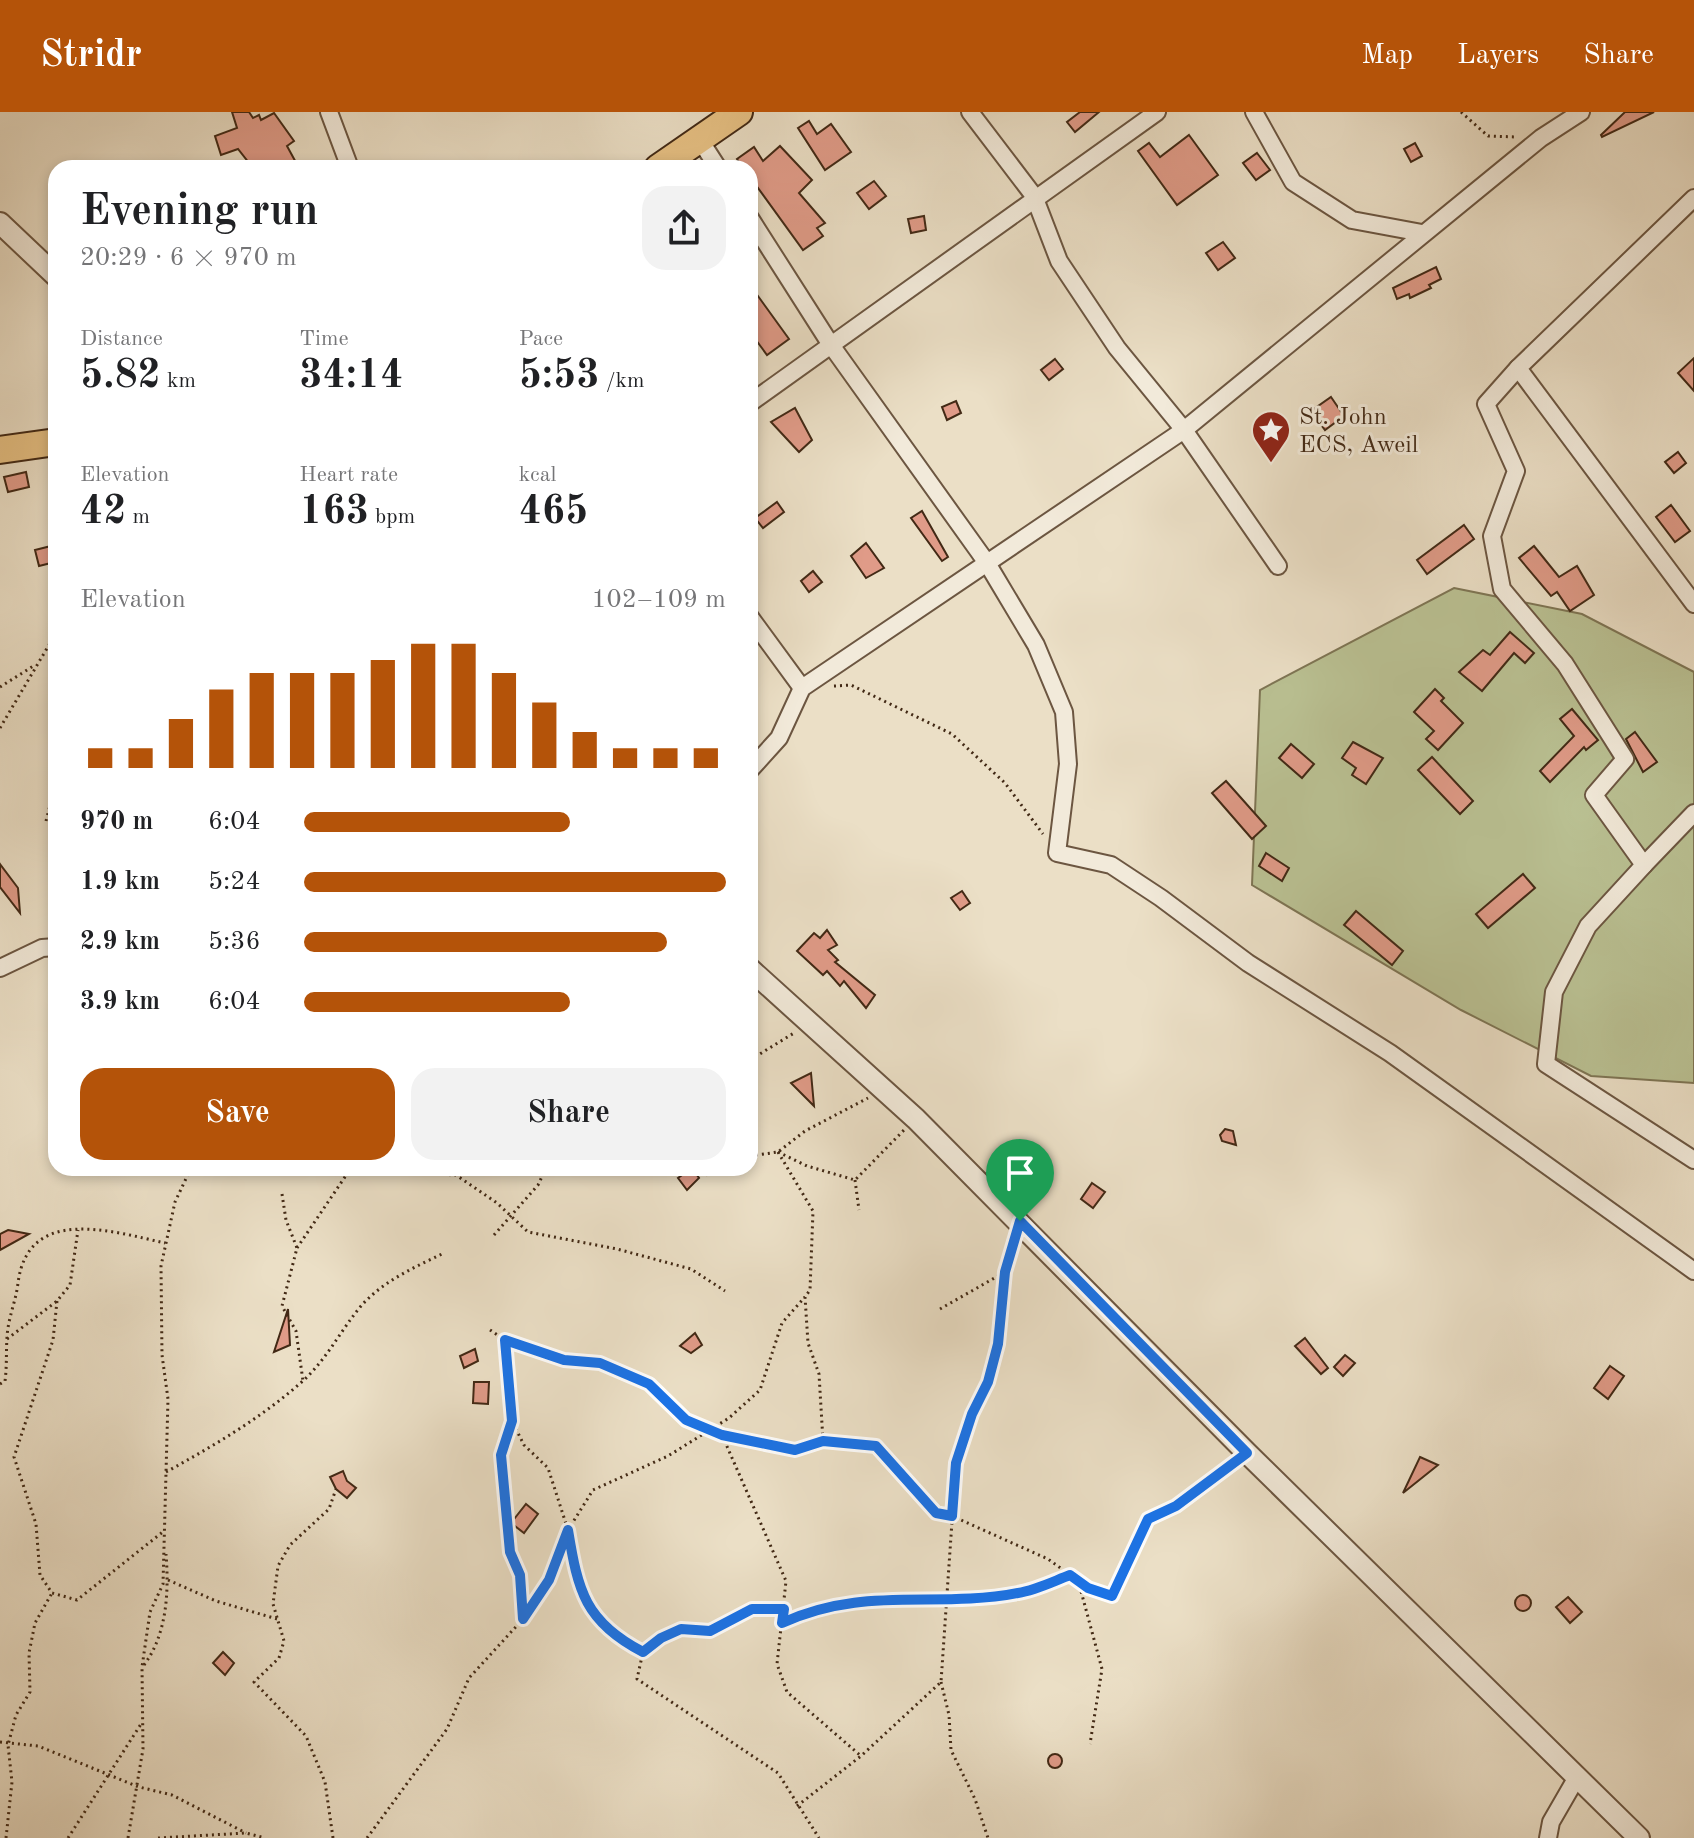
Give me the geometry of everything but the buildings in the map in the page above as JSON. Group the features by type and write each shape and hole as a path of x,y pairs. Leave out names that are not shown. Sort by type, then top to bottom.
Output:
{"main road":[{"path":"670,160 739,112"},
{"path":"0,450 48,443"}],"street":[{"path":"329,112 347,160"},
{"path":"970,112 1034,196 1059,261 1117,348 1184,430 1278,566"},
{"path":"758,397 1034,196 1157,112"},
{"path":"1254,112 1293,182 1352,220 1422,233"},
{"path":"758,761 779,738 802,688 1184,430 1422,233 1541,138 1581,112"},
{"path":"700,140 713,160"},
{"path":"1644,865 1594,795 1625,759 1565,664 1502,589 1492,536 1516,471 1486,404 1518,368 1694,198"},
{"path":"0,223 48,268"},
{"path":"758,231 831,345 987,563 1036,645 1064,712 1068,764 1057,853 1111,865 1248,963 1390,1053 1694,1271"},
{"path":"1518,368 1694,604"},
{"path":"758,628 802,688"},
{"path":"1694,813 1588,926 1554,992 1546,1064 1694,1160"},
{"path":"0,968 48,948"},
{"path":"758,976 916,1119 1247,1453 1639,1838"},
{"path":"1548,1838 1551,1822 1577,1777"}],"path":[{"path":"1461,112 1488,136 1541,138"},
{"path":"0,728 48,647"},
{"path":"0,687 39,663"},
{"path":"802,688 851,685 952,734 1005,783 1057,853"},
{"path":"46,821 48,813"},
{"path":"758,1055 811,1023"},
{"path":"758,1155 778,1152 805,1131 882,1091"},
{"path":"855,1180 916,1119"},
{"path":"778,1152 807,1166 855,1180"},
{"path":"367,1838 447,1729 469,1678 523,1619 549,1580 568,1530 593,1490 668,1456 710,1430 760,1390 782,1323 810,1290 813,1211 778,1152"},
{"path":"138,1838 128,1838 143,1749 142,1667 150,1612 163,1584 168,1399 162,1355 161,1266 175,1202 187,1176"},
{"path":"303,1381 296,1331 282,1306 297,1248 346,1176"},
{"path":"457,1176 528,1232 617,1249 691,1269 725,1291"},
{"path":"494,1235 538,1185 542,1176"},
{"path":"855,1180 859,1210"},
{"path":"282,1194 286,1220 297,1248"},
{"path":"988,1838 975,1799 951,1750 949,1715 941,1682 956,1463 972,1414 988,1382 998,1344 1005,1272 1020,1221"},
{"path":"0,1384 5,1381 7,1339 12,1299 18,1285 18,1269 33,1244 56,1229 165,1243"},
{"path":"7,1339 57,1301 70,1285 78,1230"},
{"path":"166,1472 238,1431 303,1381 333,1348 361,1307 381,1288 444,1253"},
{"path":"940,1309 1005,1272"},
{"path":"805,1297 808,1343 819,1374 823,1441"},
{"path":"57,1301 53,1340 14,1457 36,1524 40,1575 52,1593 77,1600 165,1530"},
{"path":"490,1330 505,1340 564,1360 600,1363 649,1384 686,1420 722,1435 795,1450 823,1441 876,1446 936,1513 952,1516 1048,1559 1078,1580 1112,1596 1148,1519 1176,1506 1247,1453"},
{"path":"505,1340 512,1421 524,1445 548,1468 588,1609 613,1637 643,1652"},
{"path":"512,1421 501,1455 510,1552 520,1575 523,1619"},
{"path":"722,1435 786,1581 777,1664 787,1692 861,1756"},
{"path":"333,1838 325,1782 306,1736 254,1682 279,1658 284,1641 273,1604 278,1566 290,1545 329,1509 336,1489"},
{"path":"142,1667 153,1652 167,1605 165,1530"},
{"path":"782,1623 815,1608 862,1601 1018,1593 1070,1575"},
{"path":"168,1580 216,1601 278,1619"},
{"path":"1078,1580 1102,1669 1090,1744"},
{"path":"6,1838 12,1782 8,1745 16,1715 30,1692 29,1653 35,1623 52,1593"},
{"path":"784,1609 752,1609 710,1631 681,1629 661,1638 643,1652 637,1679 778,1773 819,1838"},
{"path":"797,1806 861,1756 941,1682"},
{"path":"68,1838 141,1724"},
{"path":"0,1742 38,1746 139,1787 172,1795 246,1833 265,1838"},
{"path":"158,1838 246,1833"}],"green space":[{"path":"1454,588 1582,614 1694,672 1694,1083 1591,1076 1461,1010 1252,885 1260,690"}],"place":[{"name":"St. John ECS, Aweil","path":"1271,464"}],"route":[{"path":"1020,1221 1247,1453 1176,1506 1148,1519 1112,1596 1088,1588 1070,1575 1018,1593 877,1598 815,1608 782,1623 784,1609 752,1609 710,1631 681,1629 661,1638 643,1652 613,1637 588,1609 568,1530 549,1580 523,1619 520,1575 510,1552 501,1455 512,1421 505,1340 564,1360 600,1363 649,1384 686,1420 722,1435 795,1450 823,1441 876,1446 936,1513 952,1516 956,1463 972,1414 988,1382 998,1344 1005,1272 1020,1221"}]}
